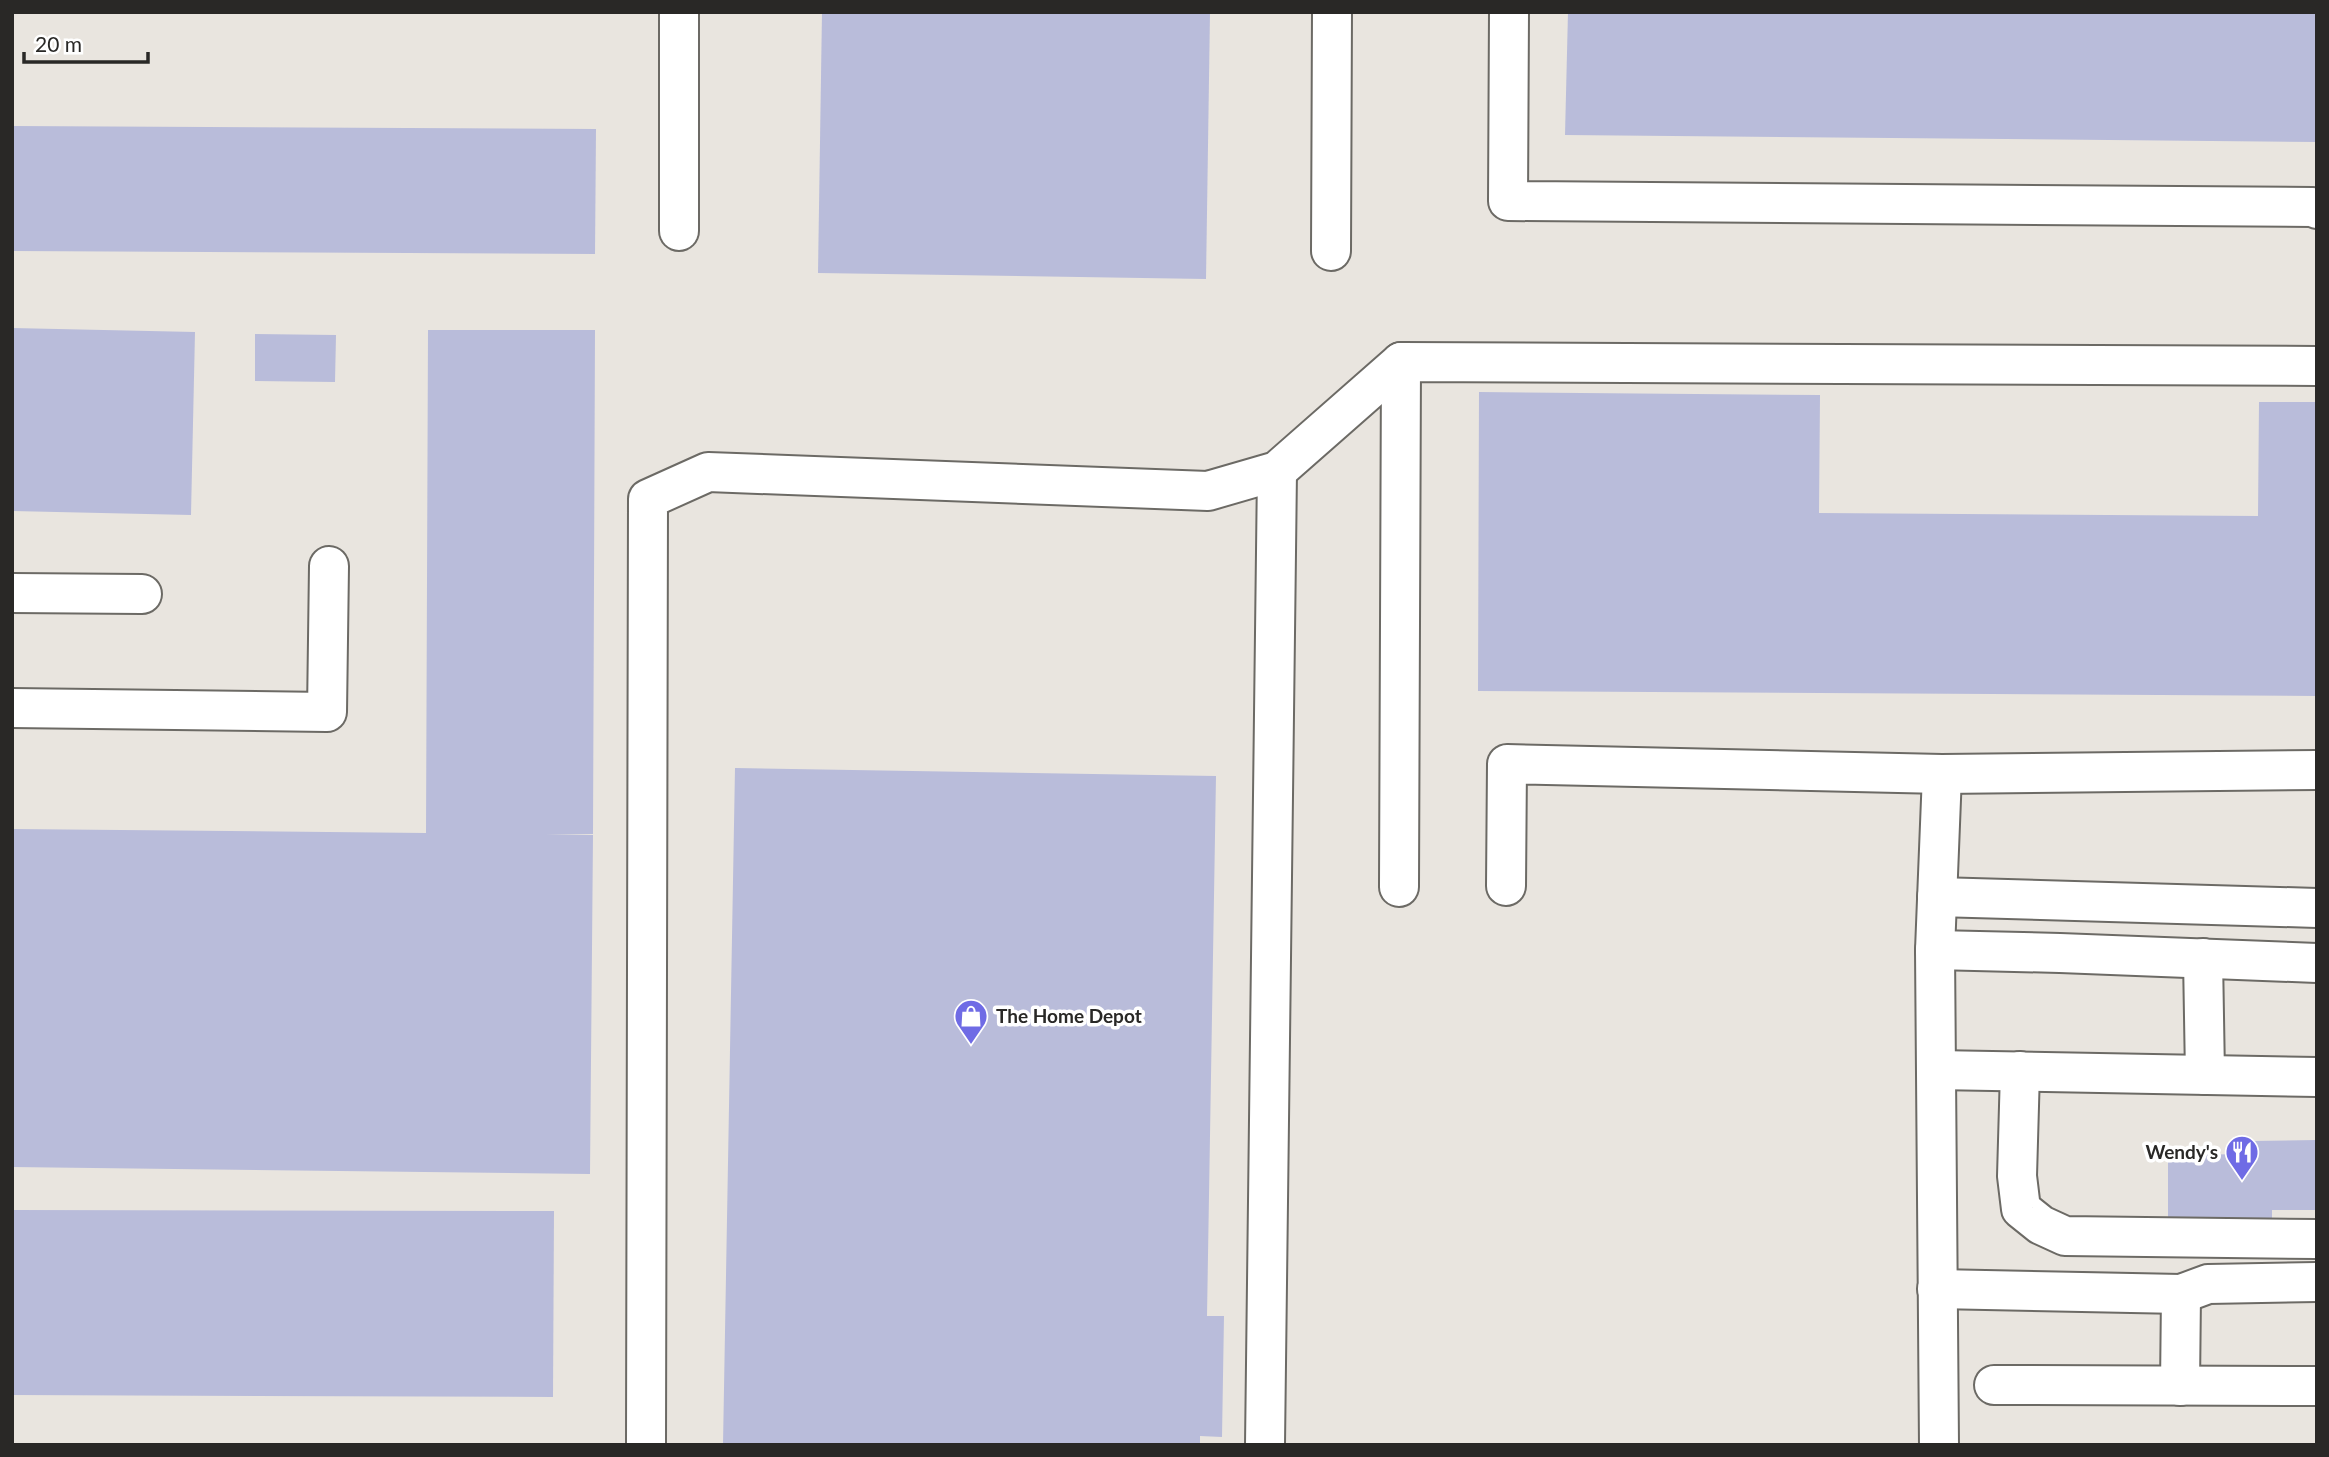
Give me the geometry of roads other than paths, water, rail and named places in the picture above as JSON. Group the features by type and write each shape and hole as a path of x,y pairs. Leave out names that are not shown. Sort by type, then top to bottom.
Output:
{"lane":[{"path":"679,231 680,12"},
{"path":"1331,251 1332,12"},
{"path":"1509,12 1508,201 2317,209"},
{"path":"646,1445 648,499 708,472 1208,491 1277,471 1401,362 2317,366"},
{"path":"1399,887 1401,362"},
{"path":"1265,1445 1277,471"},
{"path":"12,708 327,712 329,566"},
{"path":"12,593 142,594"},
{"path":"1506,886 1507,764 1942,774 2317,770"},
{"path":"1939,1445 1935,950 1942,774"},
{"path":"1937,897 2317,908"},
{"path":"1935,950 2317,963"},
{"path":"2203,958 2205,1075"},
{"path":"1936,1070 2317,1077"},
{"path":"2020,1071 2017,1176 2021,1209 2041,1225 2065,1236 2317,1239"},
{"path":"1937,1289 2181,1294 2208,1284 2317,1282"},
{"path":"2180,1385 2181,1294"},
{"path":"1994,1385 2317,1386"}],"place":[{"name":"The Home Depot","path":"971,1046"},
{"name":"Wendy's","path":"2242,1182"}]}
